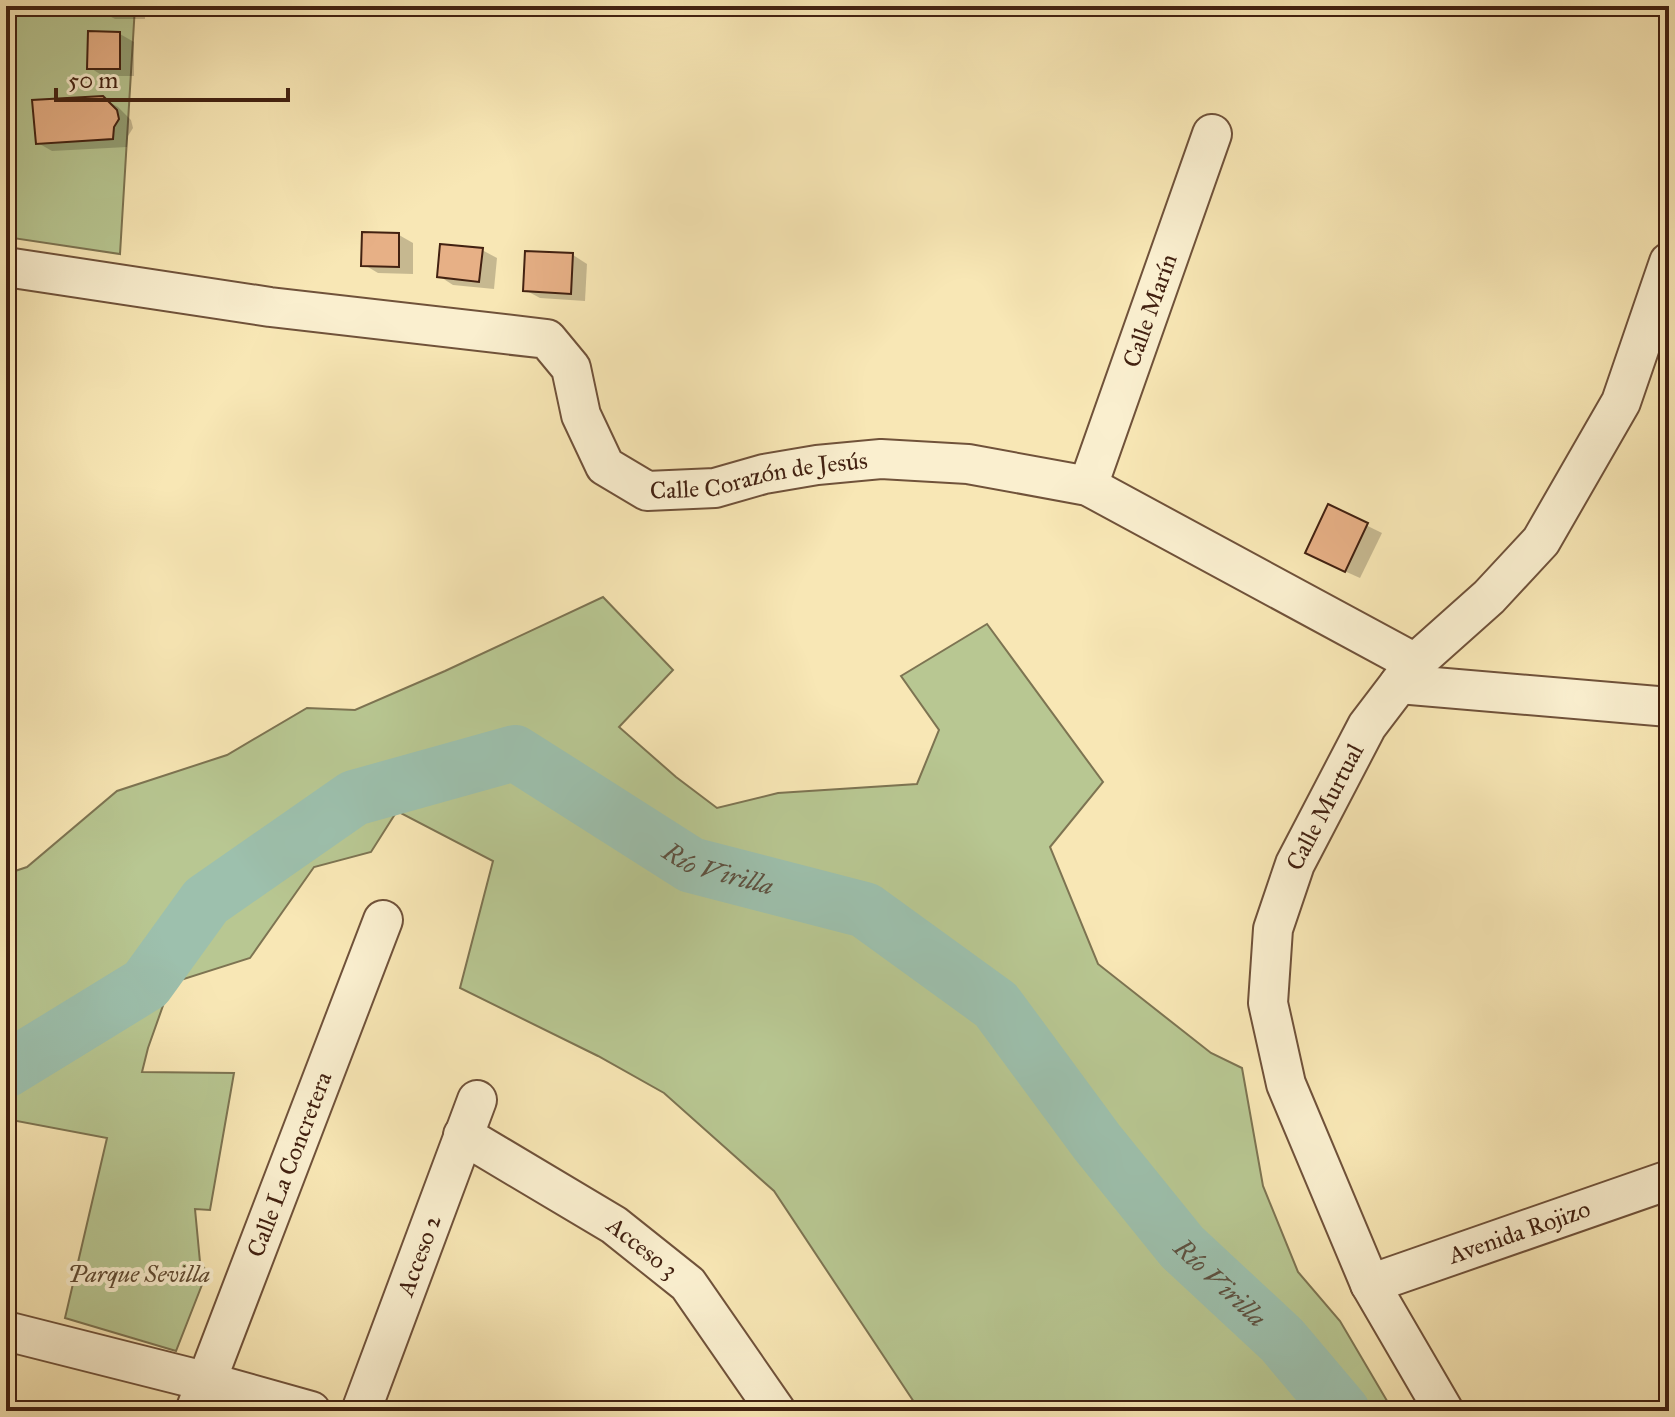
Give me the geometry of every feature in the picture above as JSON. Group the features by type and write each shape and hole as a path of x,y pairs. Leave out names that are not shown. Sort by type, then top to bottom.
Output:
{"street":[{"name":"Calle Marín","path":"1088,486 1212,134"},
{"name":"Calle Murtual","path":"1444,1411 1370,1284 1286,1084 1268,1003 1273,929 1295,864 1367,726 1407,674 1489,597 1541,541 1621,402 1669,262"},
{"name":"Calle Corazón de Jesús","path":"6,267 270,307 547,339 571,368 581,415 605,466 647,491 715,488 764,474 881,459 968,464 1088,486 1407,674"},
{"path":"1407,674 1669,707"},
{"name":"Calle La Concretera","path":"200,1396 383,920"},
{"name":"Acceso 2","path":"361,1411 477,1100"},
{"name":"Acceso 3","path":"463,1135 614,1225 688,1284 776,1411"},
{"name":"Avenida Rojizo","path":"1370,1284 1669,1180"},
{"path":"8,1337 200,1396 311,1411"}],"green space":[{"path":"6,6 135,6 120,254 6,237"},
{"name":"Parque Sevilla","path":"603,597 673,670 619,727 717,808 778,793 917,784 939,730 901,676 987,624 1103,782 1050,847 1098,964 1211,1053 1242,1068 1263,1186 1298,1272 1340,1321 1393,1411 920,1411 774,1191 664,1093 598,1056 460,988 493,861 397,811 371,852 314,867 250,958 171,983 142,1072 234,1073 210,1210 195,1209 200,1262 207,1272 176,1351 65,1318 107,1138 6,1119 6,874 27,867 117,791 227,755 307,708 355,710"}],"building":[{"path":"98,6 131,6 131,12 98,12"},
{"path":"88,31 120,32 120,69 87,69"},
{"path":"103,96 117,110 119,119 114,127 113,139 36,144 32,100"},
{"path":"362,232 399,233 399,267 361,266"},
{"path":"440,244 483,248 479,282 437,277"},
{"path":"525,251 573,253 571,294 523,291"},
{"path":"1328,504 1368,523 1345,572 1305,553"}],"waterway":[{"name":"Río Virilla","path":"6,1070 146,984 206,901 354,798 515,753 691,865 865,910 996,1005 1097,1142 1182,1247 1282,1340 1342,1411"}]}
